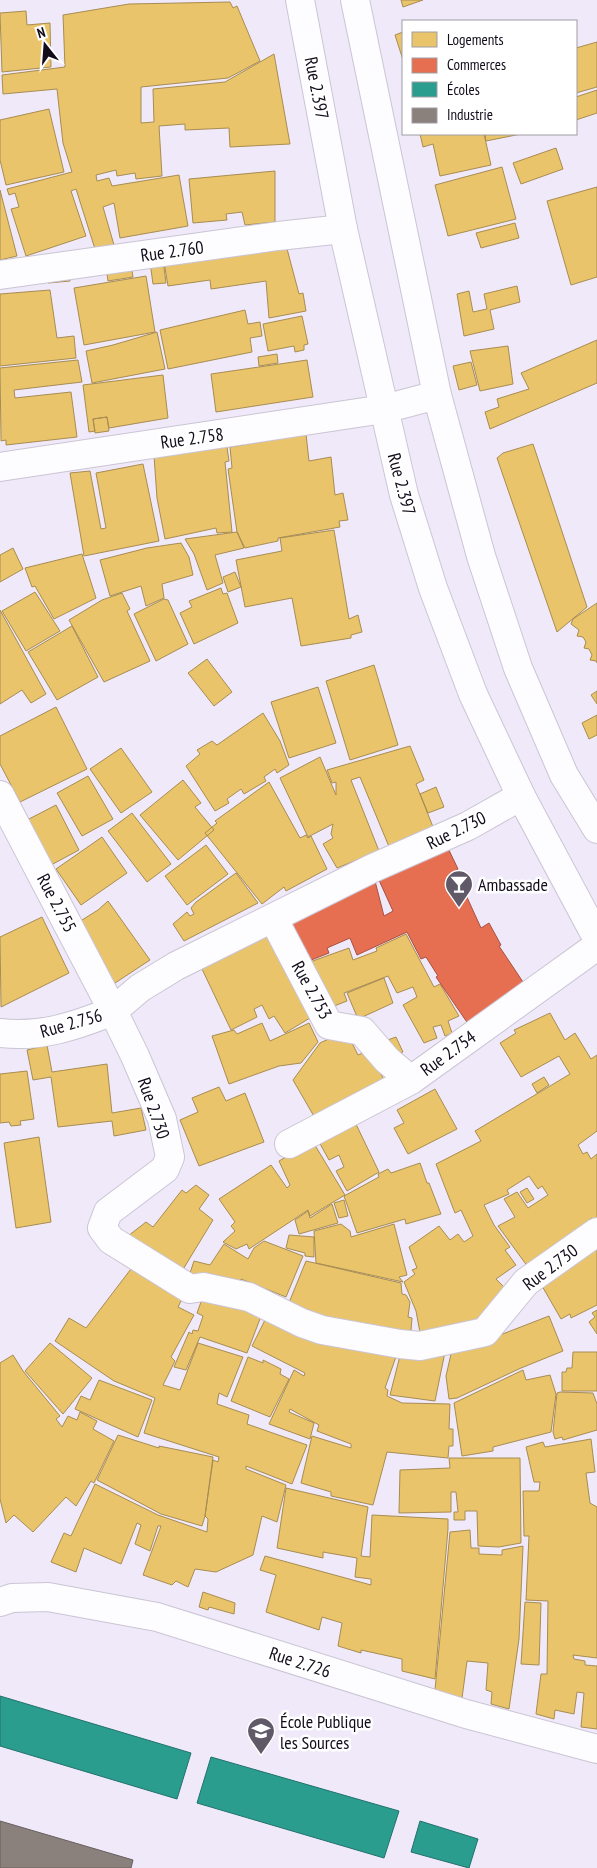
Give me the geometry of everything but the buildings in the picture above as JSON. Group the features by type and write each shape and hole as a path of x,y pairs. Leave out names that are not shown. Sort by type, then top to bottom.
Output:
{"street":[{"name":"Rue 2.397","path":"300,0 343,229 404,495 433,588 473,694 521,796 597,938"},
{"path":"355,0 437,395 481,556 518,668 564,775 595,825"},
{"name":"Rue 2.760","path":"0,275 269,237 343,229"},
{"name":"Rue 2.758","path":"0,467 384,409 437,395"},
{"name":"Rue 2.755","path":"0,795 113,1011"},
{"name":"Rue 2.730","path":"521,796 468,826 372,868 176,966 140,988 113,1011 162,1119 170,1157 166,1169 108,1212 102,1228 111,1240 190,1289 203,1287 249,1297 302,1323 322,1330 420,1346 485,1332 526,1282 597,1232"},
{"name":"Rue 2.753","path":"273,918 329,1025 362,1031 387,1060 412,1080"},
{"name":"Rue 2.754","path":"289,1144 412,1080 597,946"},
{"name":"Rue 2.756","path":"0,1033 17,1035 46,1033 85,1022 113,1011"},
{"name":"Rue 2.726","path":"0,1602 12,1598 48,1596 156,1617 466,1714 597,1749"}],"place":[{"name":"Ambassade","path":"459,908"},
{"name":"École Publique les Sources","path":"261,1755"}]}
